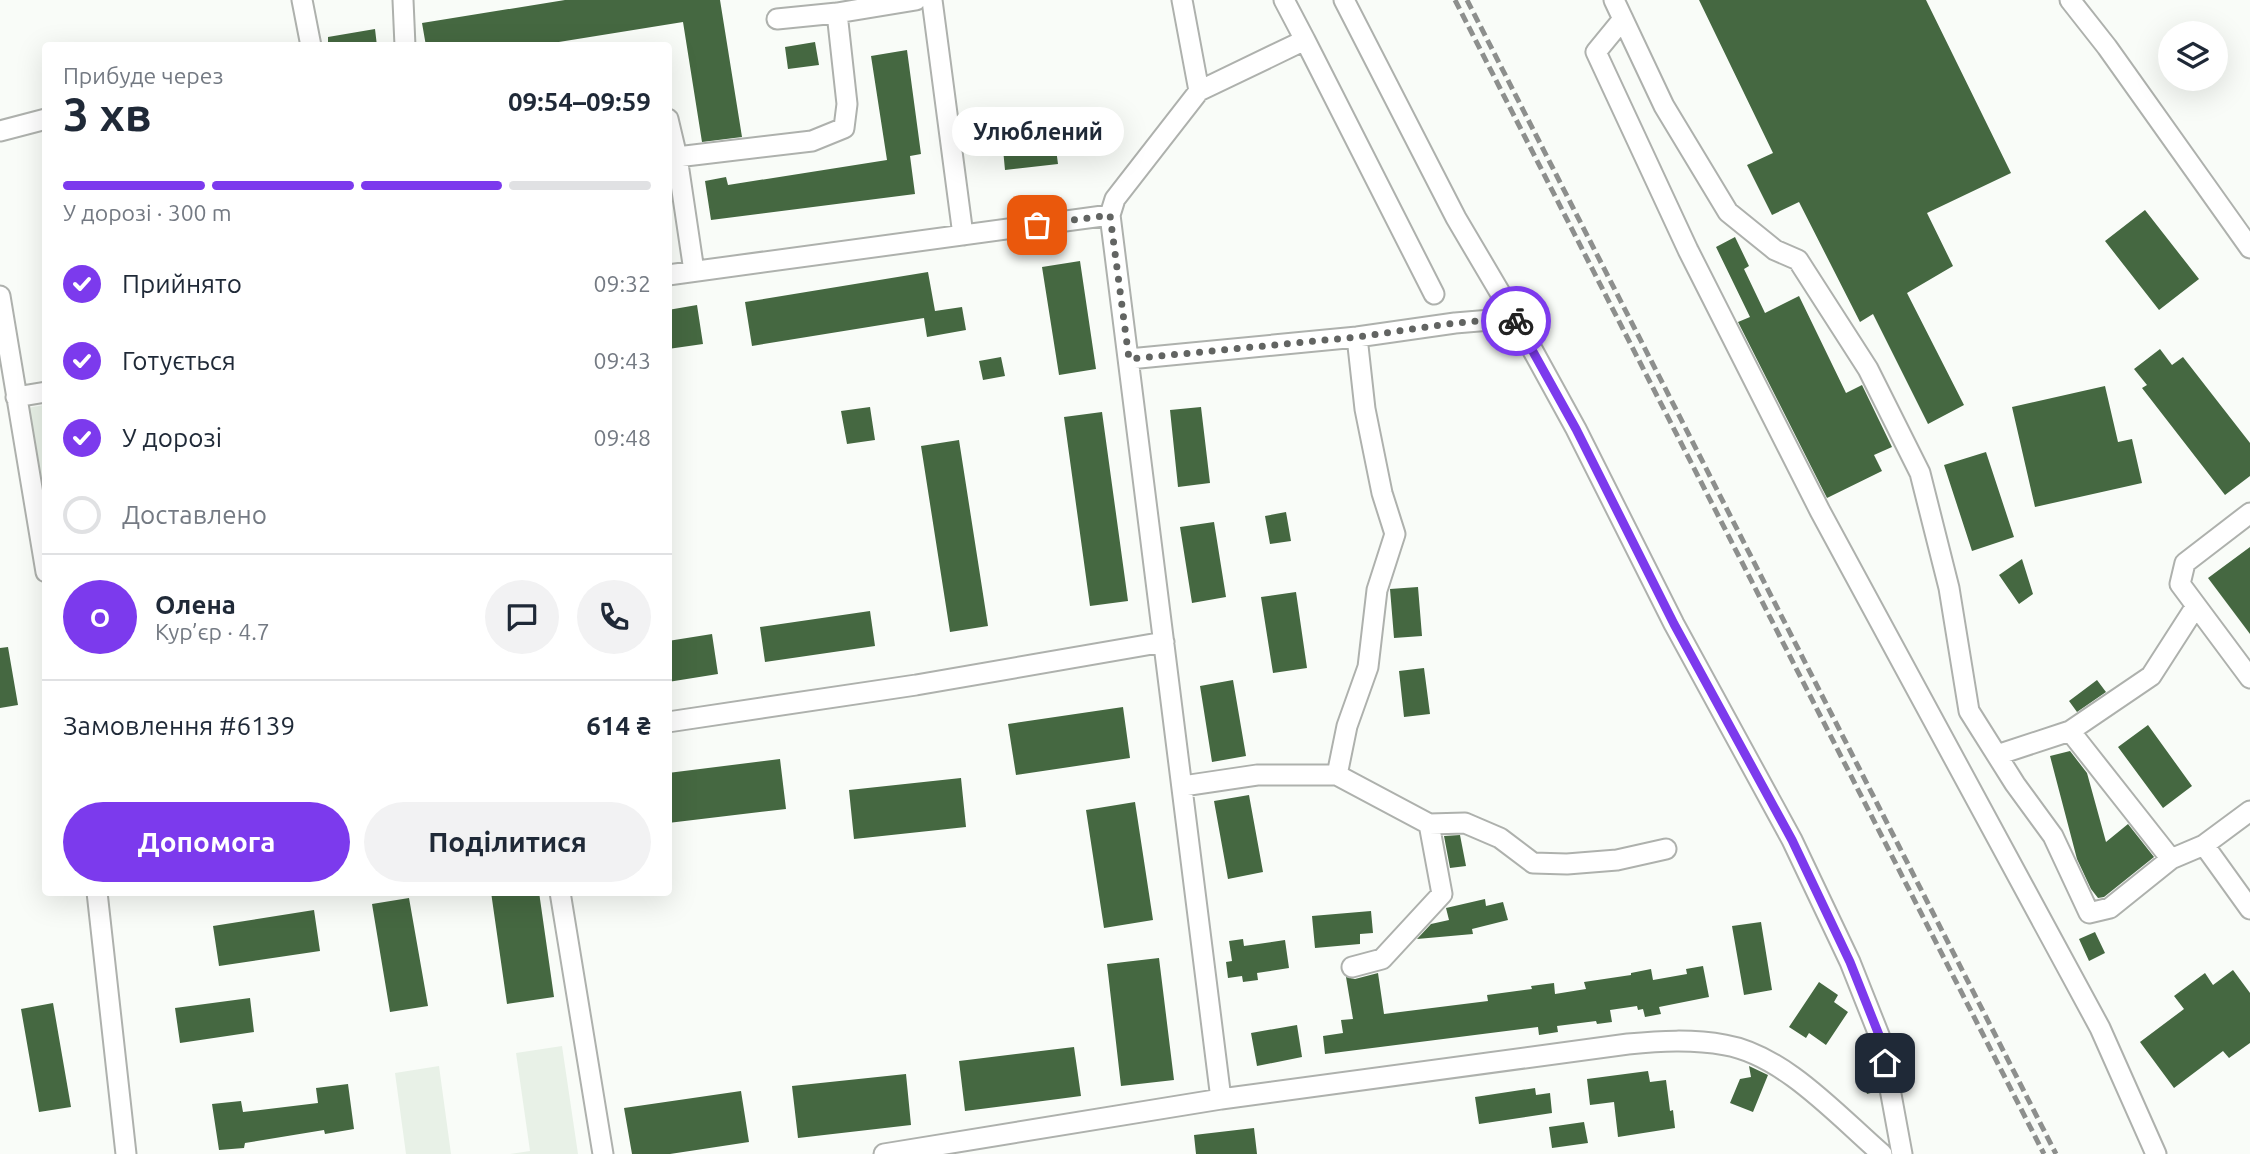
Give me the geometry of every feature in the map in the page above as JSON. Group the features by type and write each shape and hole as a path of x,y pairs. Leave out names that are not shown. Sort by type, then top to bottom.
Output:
{"street":[{"path":"303,0 310,42"},
{"path":"403,0 405,42"},
{"path":"777,19 837,13 916,0"},
{"path":"932,0 963,235"},
{"path":"1182,0 1199,91"},
{"path":"1284,0 1434,294"},
{"path":"1344,0 1456,218 1576,429 1674,624 1792,840 1850,962 1881,1040 1902,1154"},
{"path":"1615,0 1664,106 1728,212 1775,250 1798,260 1868,369 1920,473 1949,588 1969,711 2015,784 2053,836 2089,913 2110,908 2171,859 2204,845 2250,811"},
{"path":"2070,0 2107,47 2250,248"},
{"path":"677,157 812,141 845,128 847,104 837,13"},
{"path":"1623,19 1596,51 1688,250 1820,512 2101,1028 2156,1154"},
{"path":"1221,1099 1110,215 1115,199 1199,91 1305,40"},
{"path":"0,131 42,120"},
{"path":"672,136 694,271"},
{"path":"672,274 1110,215"},
{"path":"0,296 42,549"},
{"path":"1129,359 1357,337 1455,323 1515,318"},
{"path":"1337,775 1347,726 1368,667 1377,590 1395,534 1382,493 1364,410 1357,337"},
{"path":"16,397 42,393"},
{"path":"2250,513 2185,563 2180,584 2250,678"},
{"path":"1997,755 2070,731 2151,676 2196,606"},
{"path":"672,721 916,685 1164,642"},
{"path":"2070,731 2171,859"},
{"path":"1183,786 1257,775 1337,775 1429,824 1465,823 1500,838 1533,863 1567,864 1617,860 1666,849"},
{"path":"1352,967 1382,959 1442,894 1429,824"},
{"path":"2204,845 2250,909"},
{"path":"96,896 126,1154"},
{"path":"561,896 603,1154"},
{"path":"884,1154 1221,1099 1628,1044 1679,1040 1727,1045 1769,1061 1809,1090 1882,1154"}],"shaded area":[{"path":"42,406 42,503 27,408"},
{"path":"562,1046 578,1154 510,1154 530,1151 516,1053"},
{"path":"439,1066 451,1154 406,1154 395,1073"}],"building":[{"path":"565,0 720,0 742,137 702,142 683,22 559,42 425,42 422,23"},
{"path":"1699,0 1926,0 2011,173 1927,213 1953,266 1907,293 1964,405 1928,424 1873,314 1860,322 1799,202 1772,215 1747,165 1773,153"},
{"path":"375,29 377,42 328,42 328,37"},
{"path":"815,42 819,65 788,69 785,47"},
{"path":"907,50 921,154 910,156 915,194 711,220 705,181 726,177 728,185 887,160 871,56"},
{"path":"1049,144 1049,150 1056,149 1058,164 1005,170 1003,149"},
{"path":"2145,210 2199,279 2159,310 2105,241"},
{"path":"1735,237 1749,266 1744,269 1765,313 1799,296 1846,393 1862,385 1892,447 1874,455 1882,471 1827,498 1738,322 1750,317 1716,247"},
{"path":"1080,261 1096,369 1059,375 1042,267"},
{"path":"928,272 935,311 962,307 966,330 927,337 924,318 752,346 745,302"},
{"path":"697,305 703,344 672,348 672,309"},
{"path":"2160,349 2172,365 2183,357 2250,443 2250,476 2225,495 2142,388 2147,385 2134,369"},
{"path":"1001,357 1005,376 983,380 979,361"},
{"path":"2105,386 2118,442 2132,439 2142,483 2035,507 2012,407"},
{"path":"870,407 875,440 847,444 841,411"},
{"path":"1201,407 1210,483 1178,487 1170,410"},
{"path":"1102,412 1128,601 1090,606 1064,417"},
{"path":"959,440 988,626 950,632 921,446"},
{"path":"1986,452 2014,537 1972,551 1944,465"},
{"path":"1286,512 1291,541 1270,544 1265,516"},
{"path":"1214,522 1226,597 1192,603 1180,527"},
{"path":"2250,547 2250,634 2208,578"},
{"path":"2022,559 2033,594 2019,604 1999,575"},
{"path":"1418,587 1422,636 1394,638 1390,589"},
{"path":"1296,592 1307,668 1273,673 1261,597"},
{"path":"870,611 875,646 765,662 760,627"},
{"path":"712,634 718,674 672,681 672,640"},
{"path":"8,647 18,705 0,708 0,648"},
{"path":"1424,668 1430,714 1404,717 1399,671"},
{"path":"1233,680 1246,756 1212,762 1200,686"},
{"path":"2097,680 2106,692 2077,712 2069,701"},
{"path":"1123,707 1130,758 1016,775 1008,724"},
{"path":"2148,725 2192,786 2163,808 2118,747"},
{"path":"2070,751 2087,773 2106,842 2128,824 2154,857 2104,897 2098,898 2091,889 2077,859 2050,756"},
{"path":"780,759 786,809 672,823 672,772"},
{"path":"961,778 966,827 854,839 849,790"},
{"path":"1249,795 1263,872 1228,879 1214,801"},
{"path":"1135,802 1153,920 1104,928 1086,810"},
{"path":"1460,835 1466,866 1450,868 1444,836"},
{"path":"492,896 540,896 554,997 507,1004"},
{"path":"409,898 428,1006 390,1012 372,904"},
{"path":"1485,899 1486,906 1503,902 1508,920 1472,929 1473,934 1417,939 1431,924 1449,920 1446,908"},
{"path":"314,910 320,951 219,966 213,926"},
{"path":"1371,911 1373,933 1360,934 1360,944 1315,948 1312,916"},
{"path":"1761,922 1772,990 1744,995 1732,926"},
{"path":"2095,932 2105,953 2089,961 2079,939"},
{"path":"1243,939 1244,946 1285,940 1289,968 1257,973 1258,980 1243,982 1242,976 1228,978 1226,962 1232,961 1229,941"},
{"path":"1159,958 1174,1080 1121,1086 1107,964"},
{"path":"1703,966 1709,997 1659,1007 1661,1014 1645,1017 1643,1009 1638,1010 1637,1006 1610,1010 1612,1022 1597,1024 1596,1021 1557,1026 1558,1032 1539,1035 1538,1027 1325,1054 1323,1036 1343,1033 1341,1020 1353,1019 1346,977 1355,979 1378,973 1384,1014 1488,1001 1487,995 1554,983 1555,994 1586,989 1584,982 1651,969 1653,980 1687,974 1686,969"},
{"path":"2233,970 2250,993 2250,1043 2229,1058 2223,1051 2174,1088 2140,1042 2184,1009 2174,996 2205,973 2213,985"},
{"path":"1819,982 1838,995 1834,1002 1848,1012 1826,1045 1809,1033 1806,1038 1789,1027"},
{"path":"250,998 254,1032 180,1043 175,1008"},
{"path":"53,1003 71,1107 39,1112 21,1009"},
{"path":"1297,1025 1302,1057 1257,1066 1251,1033"},
{"path":"1074,1047 1081,1096 965,1111 959,1061"},
{"path":"1872,1058 1878,1091 1867,1094 1857,1062"},
{"path":"1749,1066 1768,1075 1753,1112 1730,1103 1740,1079 1751,1077"},
{"path":"1648,1071 1650,1082 1666,1080 1675,1128 1618,1137 1614,1102 1590,1105 1587,1079"},
{"path":"906,1074 911,1125 798,1138 792,1086"},
{"path":"348,1084 354,1129 325,1134 324,1130 245,1143 244,1148 219,1150 212,1104 241,1101 243,1112 318,1103 316,1088"},
{"path":"1535,1088 1536,1095 1550,1093 1552,1113 1479,1124 1475,1097"},
{"path":"741,1091 749,1142 670,1154 632,1154 624,1108"},
{"path":"1584,1122 1588,1143 1552,1148 1549,1127"},
{"path":"1254,1128 1257,1154 1196,1154 1194,1135"}],"railway":[{"path":"1455,0 2044,1154"},
{"path":"1467,0 2056,1154"}],"way so far":[{"path":"1037,225 1110,215 1129,359 1357,337 1455,323 1515,318 1516,321"}],"place":[{"name":"Улюблений","path":"1037,225"}],"route":[{"path":"1516,321 1576,429 1674,624 1792,840 1850,962 1881,1040 1885,1063"}]}
